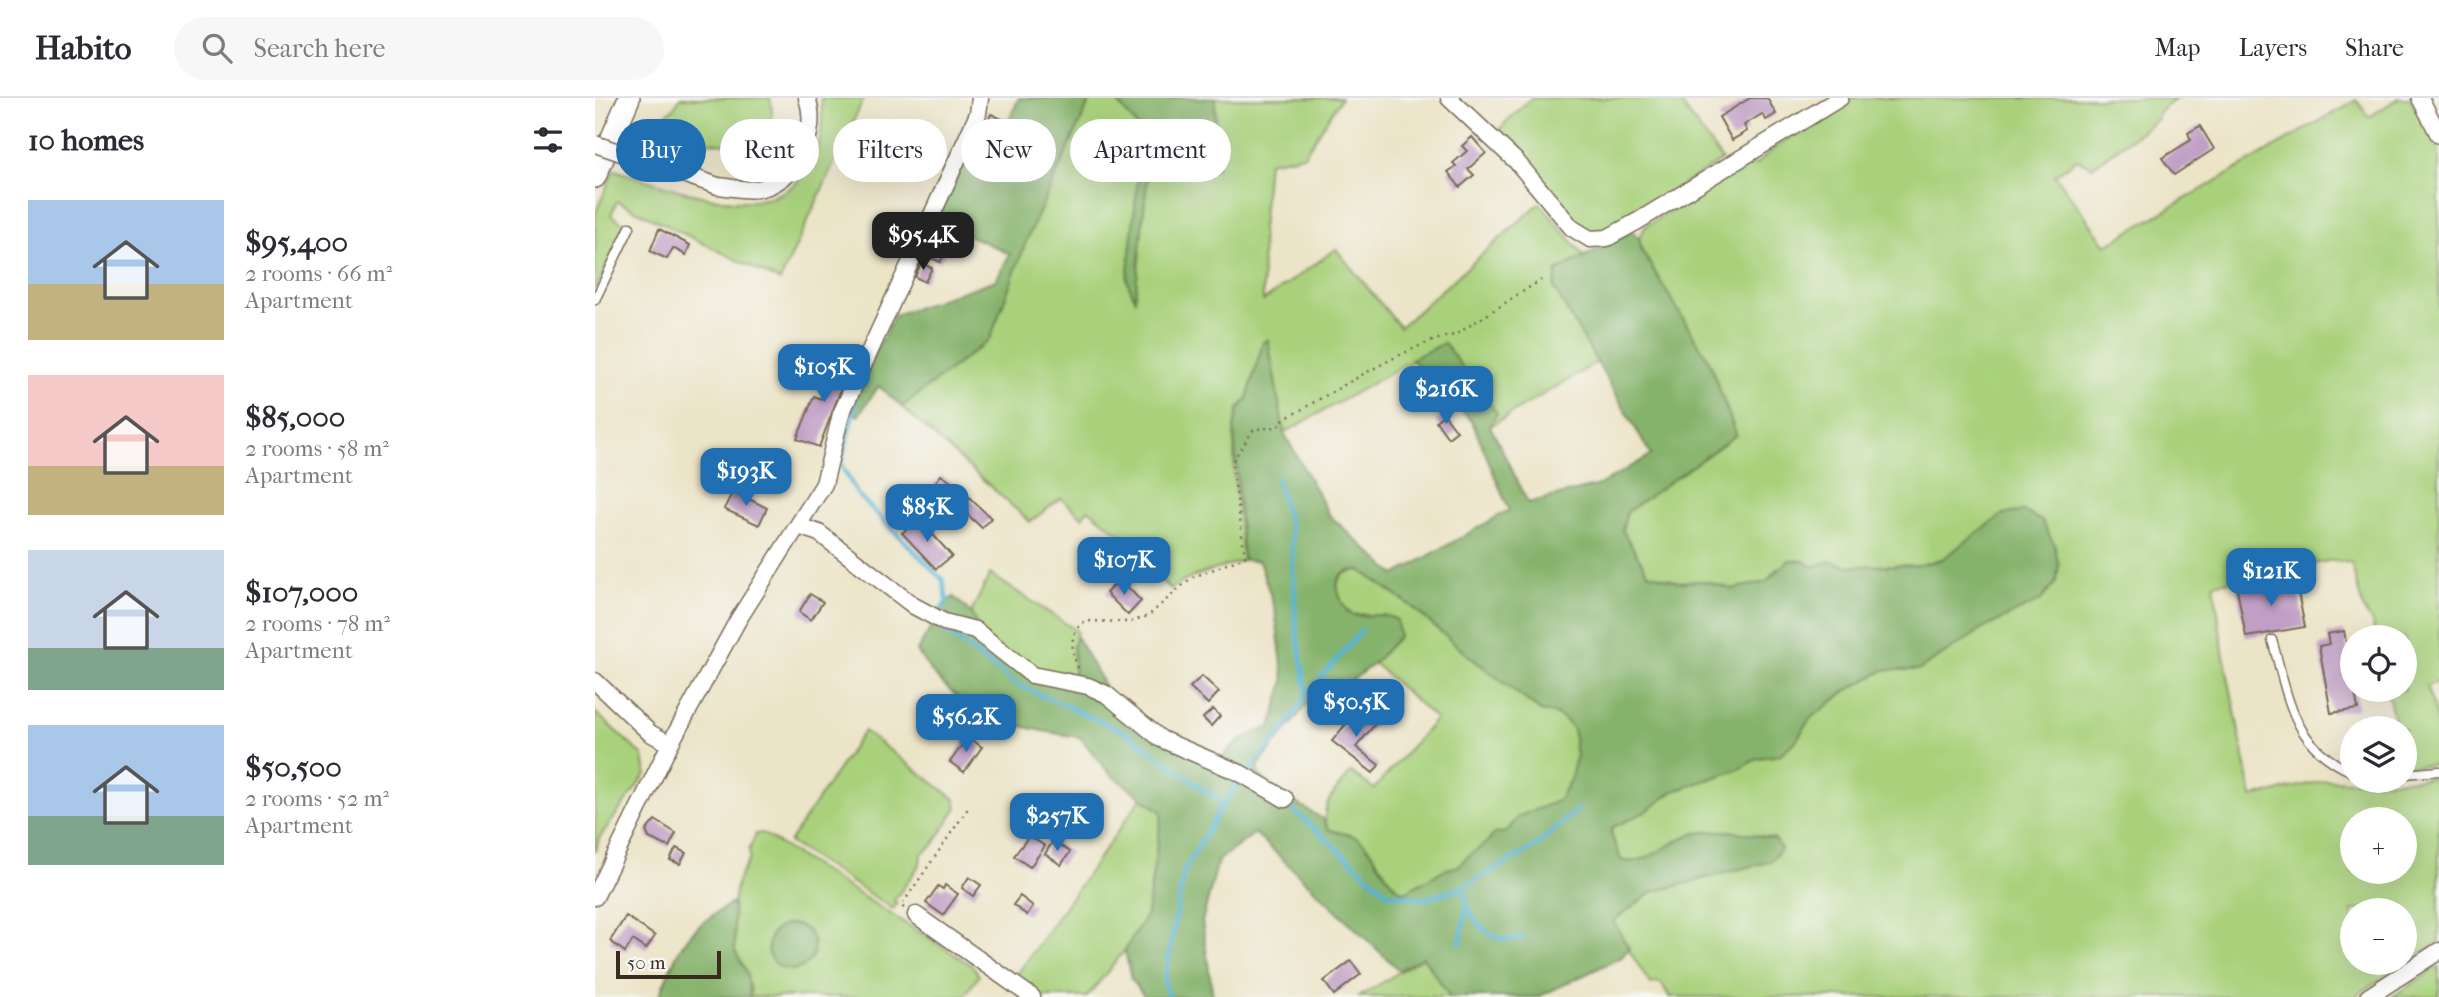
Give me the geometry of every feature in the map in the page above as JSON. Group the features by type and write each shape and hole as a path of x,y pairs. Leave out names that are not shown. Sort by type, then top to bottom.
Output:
{"main road":[{"path":"595,177 628,103"}],"street":[{"path":"595,144 718,186 757,190 785,178 801,155 808,128 807,98"},
{"path":"595,897 670,744 738,620 824,484 841,414 978,114 980,98"},
{"path":"1449,98 1517,162 1571,228 1590,239 1607,238 1840,98"},
{"path":"2420,98 2439,135"},
{"path":"798,526 819,533 937,619 975,629 1032,675 1089,686 1106,694 1161,739 1245,776 1285,799"},
{"path":"595,681 650,733 670,744"},
{"path":"916,915 1033,997"},
{"path":"2368,997 2439,951"}],"lane":[{"path":"595,300 630,227"},
{"path":"2272,640 2298,729 2319,752 2340,765"},
{"path":"2417,773 2439,772"}],"path":[{"path":"1089,686 1071,648 1073,634 1081,624 1085,621 1130,622 1148,616 1191,578 1245,556 1232,462 1254,429 1279,427 1284,419 1408,352 1442,337 1455,335 1541,280"},
{"path":"916,915 901,906 969,807"}],"green space":[{"path":"680,98 770,98 772,105 771,119 720,119 720,143 706,144 706,119 660,119 673,109"},
{"path":"821,98 864,98 854,119 833,119 833,166 780,281 617,201 611,215 626,225 595,290 595,214 614,170 616,182 653,182 716,199 743,201 768,198 789,188 795,182 819,182"},
{"path":"1019,98 1091,98 1081,119 1070,119 1070,144 1056,175 1056,119 1010,119"},
{"path":"1091,98 1114,98 1131,119 1081,119"},
{"path":"1114,98 1215,98 1216,119 1131,119"},
{"path":"1215,98 1341,98 1304,155 1268,162 1262,229 1263,301 1336,249 1400,327 1540,203 1584,256 1557,271 1554,288 1598,362 1490,426 1444,343 1284,433 1268,340 1264,342 1247,399 1238,409 1234,428 1234,473 1243,560 1197,575 1171,589 1160,580 1167,571 1088,509 1082,517 1061,498 1030,522 902,407 990,339 1027,239 1053,182 1056,182 1056,175 1070,144 1070,182 1138,182 1127,281 1135,297 1147,182 1231,182 1231,119 1215,119"},
{"path":"1531,98 1677,98 1722,160 1610,230 1599,234 1584,231 1493,135"},
{"path":"1850,98 2177,98 2159,112 2157,120 2092,167 2077,159 2055,175 2106,245 2356,100 2369,117 2399,98 2410,98 2439,150 2439,681 2427,686 2439,728 2439,764 2417,766 2417,716 2393,716 2390,702 2417,702 2417,625 2373,625 2363,608 2351,563 2333,560 2214,584 2223,651 2252,797 2326,780 2340,781 2340,793 2417,793 2417,779 2439,777 2439,942 2417,956 2417,898 2340,898 2340,975 2388,975 2354,997 1670,997 1660,982 1650,984 1613,921 1652,892 1771,861 1781,849 1774,839 1709,831 1687,836 1647,858 1621,860 1611,833 1613,827 1647,811 1674,791 1739,769 1758,758 1779,755 1796,740 1809,720 1847,690 1884,670 1919,670 1984,628 2041,600 1960,547 1942,559 1920,565 1848,566 1829,561 1813,567 1803,561 1777,569 1767,582 1732,589 1704,581 1678,582 1648,573 1622,530 1627,512 1736,434 1710,363 1642,251 1639,238 1646,226 1747,164 1755,165 1777,146"},
{"path":"961,168 961,182 1053,182 1027,239 990,339 902,407 879,386 858,416 847,406 895,315 996,280 1010,254 936,220"},
{"path":"1138,182 1147,182 1135,299 1127,281"},
{"path":"1632,231 1639,238 1642,251 1710,363 1736,435 1627,512 1622,530 1648,573 1678,582 1704,581 1732,589 1766,582 1789,560 1803,561 1813,567 1829,561 1848,566 1920,565 1942,559 2002,515 2023,511 2042,521 2054,544 2059,566 2056,582 2041,600 1984,628 1919,670 1884,670 1847,690 1809,720 1796,741 1779,755 1758,758 1739,769 1674,791 1647,811 1613,827 1611,834 1621,860 1647,858 1687,836 1709,831 1775,839 1781,849 1771,861 1652,892 1613,921 1629,948 1622,957 1538,997 1450,997 1423,957 1399,970 1255,833 1218,861 1202,922 1213,997 1145,997 1131,979 1125,950 1147,914 1162,812 1110,774 1080,737 1031,728 987,714 949,689 917,651 947,601 954,597 971,613 980,632 1010,666 1075,679 1073,646 1076,636 1119,712 1218,762 1241,740 1271,727 1284,681 1275,609 1259,561 1243,560 1234,428 1238,410 1247,399 1263,342 1268,340 1284,433 1330,516 1395,575 1509,510 1472,421 1411,359 1444,343 1497,413 1490,426 1528,503 1599,485 1651,455 1554,288 1557,271","holes":["1360,570 1411,606 1465,653 1542,712 1565,720 1574,733 1577,755 1570,780 1558,801 1519,816 1506,832 1494,834 1459,866 1444,870 1405,892 1388,878 1363,842 1354,836 1328,829 1323,819 1286,797 1258,774 1259,765 1322,685 1337,692 1374,663 1399,636 1397,620 1387,616 1362,616 1349,612 1338,590 1337,582 1341,575"]},
{"path":"1359,570 1411,606 1465,653 1542,712 1565,720 1572,728 1577,755 1570,780 1558,801 1517,822 1506,832 1494,835 1459,866 1444,870 1405,892 1398,889 1388,878 1371,851 1357,841 1328,829 1325,821 1330,799 1351,772 1374,789 1436,719 1374,663 1399,636 1366,614 1350,615 1341,600 1338,581 1349,572"},
{"path":"990,574 1077,631 1073,646 1075,679 1028,678 980,632 971,613"},
{"path":"595,712 643,756 646,774 600,837 595,852"},
{"path":"864,731 955,799 957,807 933,845 921,854 920,864 894,901 897,904 893,909 789,842"},
{"path":"1141,798 1162,812 1147,914 1125,950 1087,997 1040,997 1014,979"},
{"path":"762,833 973,966 979,976 963,997 750,997 751,990 735,951 733,903 737,881 750,858 749,850 756,834"},
{"path":"733,903 735,951 747,973 750,997 659,997 685,941 704,922"},
{"path":"791,924 807,931 814,947 807,963 791,970 775,963 768,947 775,931"},
{"path":"1423,957 1450,997 1359,997"},
{"path":"2439,966 2439,997 2392,997"}],"building":[{"path":"1750,98 1767,98 1776,114 1766,120 1762,114 1744,125 1747,131 1732,140 1719,117"},
{"path":"991,114 1002,119 989,119"},
{"path":"2200,126 2214,149 2174,175 2162,158 2191,140 2188,133"},
{"path":"1472,137 1486,153 1468,169 1474,175 1460,187 1448,172 1456,166 1453,163 1467,151 1462,146"},
{"path":"659,229 690,245 686,255 673,248 667,259 650,251"},
{"path":"938,233 953,240 940,262 927,256"},
{"path":"921,263 932,268 925,282 915,277"},
{"path":"834,354 851,362 819,447 797,439 814,396 821,399 830,378 831,373 826,372"},
{"path":"1444,414 1457,431 1448,438 1436,421"},
{"path":"941,475 956,485 991,518 982,528 957,505 946,518 926,500 935,490 931,488"},
{"path":"733,491 767,508 759,525 724,509"},
{"path":"919,519 952,556 936,569 902,533"},
{"path":"2295,578 2305,627 2246,637 2237,589"},
{"path":"1120,579 1141,601 1128,615 1106,593"},
{"path":"810,594 823,602 811,620 799,612"},
{"path":"2340,632 2340,702 2357,702 2358,709 2331,713 2319,646 2329,644 2327,634"},
{"path":"1202,676 1219,692 1208,704 1190,687"},
{"path":"1213,709 1220,716 1211,726 1203,718"},
{"path":"1358,709 1376,723 1356,747 1379,765 1373,773 1332,741"},
{"path":"968,737 982,747 964,772 950,762"},
{"path":"655,820 676,833 669,847 649,838 646,831"},
{"path":"1029,836 1045,846 1030,867 1014,856"},
{"path":"1053,841 1070,852 1061,865 1045,854"},
{"path":"676,848 686,853 680,864 670,860"},
{"path":"969,877 981,885 973,896 962,888"},
{"path":"945,885 958,894 943,915 926,903 938,886 943,889"},
{"path":"1020,896 1033,906 1027,915 1013,905"},
{"path":"626,916 655,936 646,949 633,940 625,952 610,941"},
{"path":"1351,961 1361,974 1334,995 1324,981"}],"waterway":[{"path":"856,400 841,465 858,495 943,580 947,601 937,616"},
{"path":"1248,772 1280,735 1307,694 1296,627 1291,529 1276,478"},
{"path":"940,627 1016,684 1127,733 1223,804 1244,777"},
{"path":"1307,694 1362,630"},
{"path":"1286,803 1387,893 1425,899 1463,887 1536,846 1578,809"},
{"path":"1169,997 1164,983 1184,871 1223,804"},
{"path":"1463,887 1470,909 1482,928 1500,938 1524,937"},
{"path":"1460,944 1466,907"}]}
